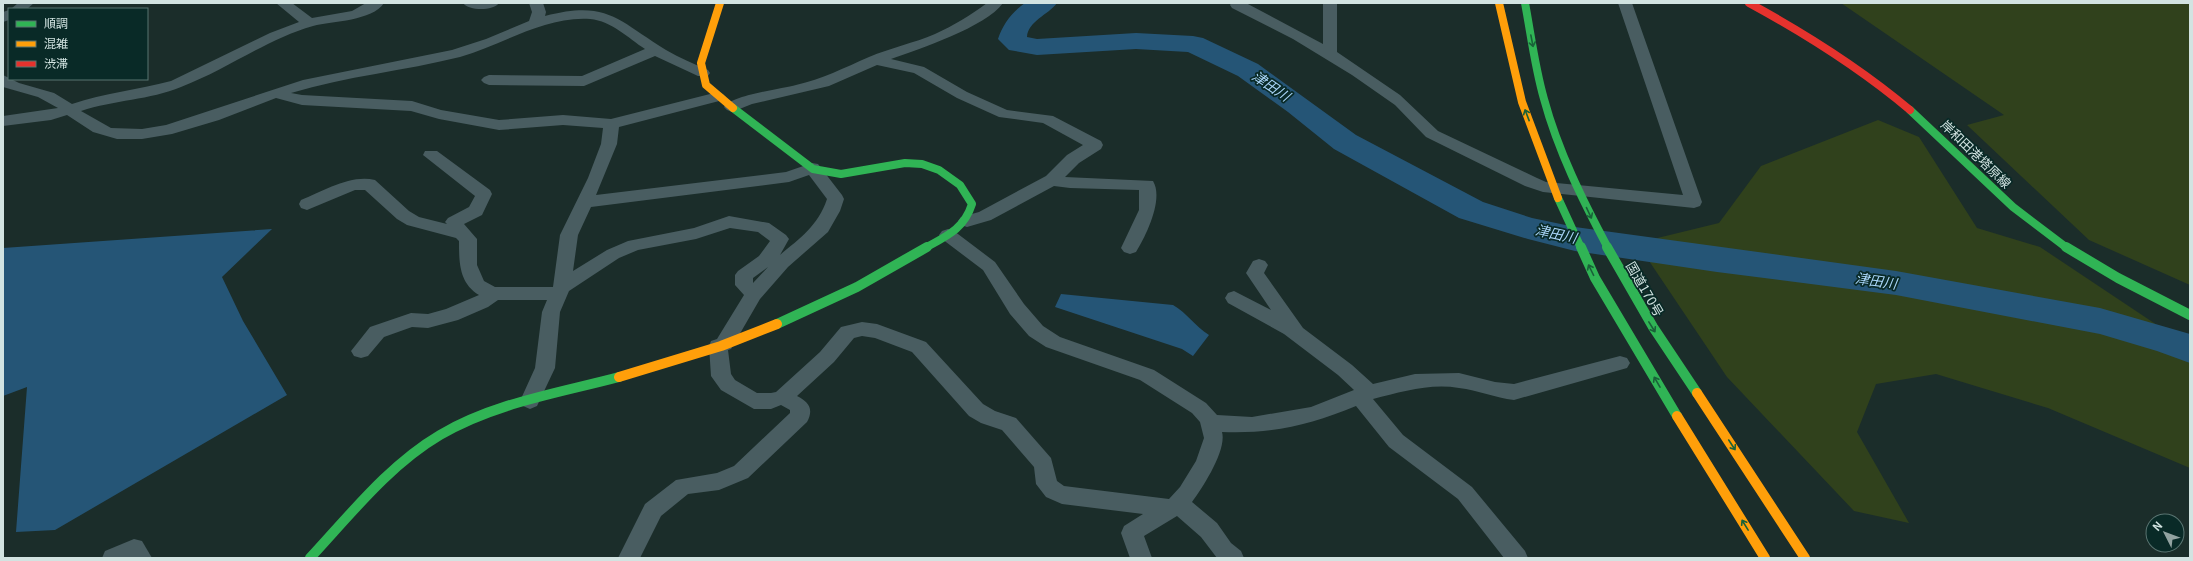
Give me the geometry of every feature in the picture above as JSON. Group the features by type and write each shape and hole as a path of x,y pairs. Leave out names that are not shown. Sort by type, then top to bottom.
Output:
{"main road":[{"path":"310,558 387,480 429,442 458,424 485,414 678,360 796,317 846,293 948,235 967,221 972,200 965,188 930,165 917,162 895,164 866,172 846,174 812,168 718,97 706,85 701,63 720,3"},
{"path":"1499,3 1522,102 1562,209 1595,278 1677,416 1765,558"},
{"name":"国道170号","path":"1525,3 1536,64 1548,112 1588,210 1623,279 1658,336 1711,413 1805,558"},
{"name":"岸和田港塔原線","path":"1749,3 1825,48 1885,90 1926,124 1962,161 2050,236 2094,265 2190,315"}],"street":[{"path":"283,3 309,23"},
{"path":"3,121 51,115 100,100 159,89 176,84 275,36 309,23 356,14 377,3"},
{"path":"470,3 474,5 492,3"},
{"path":"536,3 539,12 536,22"},
{"path":"732,107 747,101 824,83 875,60 940,37 980,15 996,3"},
{"path":"1239,3 1236,5 1281,25 1397,99 1420,126 1432,134 1531,182 1544,187 1694,202 1624,3"},
{"path":"1330,3 1330,55"},
{"path":"3,80 9,85 48,95 101,131 114,134 136,135 185,126 273,93 328,79 477,47 536,22 575,14 593,15 612,20 626,27 655,50 703,73"},
{"path":"489,80 584,81 655,50"},
{"path":"875,60 918,70 962,96 1004,114 1047,119 1095,145 1073,159 1052,180 985,216 967,221"},
{"path":"273,93 302,100 412,106 439,114 499,125 563,120 581,120 611,124 718,97"},
{"path":"530,401 545,368 551,312 561,290 569,235 585,202 609,144 611,124"},
{"path":"431,156 484,194 476,211 454,222 462,234 468,239 470,277 484,292 494,294 561,290 613,254 634,245 696,233 729,222 763,227 780,240 776,250 766,260 744,275 744,285 754,294"},
{"path":"585,202 789,177 812,168 836,199 832,212 822,228 782,263 754,294 721,345 721,376 728,385 754,400 771,401 783,397 827,357 848,332 862,329 877,331 919,347 945,378 976,410 988,417 1009,424 1044,464 1047,484 1053,491 1062,495 1175,506 1209,530 1223,550 1233,558"},
{"path":"1052,180 1070,183 1147,185 1147,210 1130,248"},
{"path":"307,204 353,185 369,184 403,215 413,221 462,234"},
{"path":"948,235 989,266 1017,309 1036,330 1053,342 1147,375 1199,408 1210,423 1214,438 1205,463 1175,506 1140,526 1132,533 1141,558"},
{"path":"1259,266 1255,273 1300,336"},
{"path":"361,352 377,332 411,320 428,321 451,316 482,302 494,294"},
{"path":"1234,298 1300,336 1346,370 1396,441 1464,493 1517,558"},
{"path":"1210,423 1252,426 1313,415 1364,394 1415,381 1459,380 1495,390 1514,392 1620,363"},
{"path":"629,558 653,510 683,486 718,481 741,472 800,416 800,406 783,397"},
{"path":"113,558 134,548 141,558"}],"green space":[{"path":"1841,3 2190,3 2190,285 2089,240 1967,125 2004,115"},
{"path":"1878,120 1919,137 1977,228 2040,247 2190,347 2190,468 2048,408 1936,374 1876,384 1857,432 1909,523 1854,511 1727,377 1637,243 1719,223 1761,166"}],"water":[{"path":"272,229 222,277 243,321 287,395 55,530 16,532 27,387 3,396 3,248"},
{"path":"1061,294 1173,305 1209,335 1193,356 1182,349 1055,307"}],"waterway":[{"name":"津田川","path":"1043,3 1023,18 1016,28 1012,39 1019,44 1037,47 1136,41 1193,44 1248,70 1299,106 1345,142 1471,210 1528,228 1575,239 1717,260 1896,283 2100,321 2168,340 2190,349"}],"traffic: fast":[{"path":"1525,3 1537,72 1544,100 1577,187 1594,223 1632,293 1697,393"},
{"path":"733,108 813,169 841,174 905,163 922,164 939,170 960,185 970,198 972,204 968,217 954,232 857,287 777,324"},
{"path":"1910,110 2013,207 2066,248 2136,288 2190,315"},
{"path":"1558,198 1595,278 1677,416"},
{"path":"310,558 371,492 404,461 440,435 481,416 504,408 619,377"}],"traffic: slow":[{"path":"720,3 701,63 706,85 733,108"},
{"path":"1499,3 1522,102 1558,198"},
{"path":"619,377 721,346 777,324"},
{"path":"1697,393 1805,558"},
{"path":"1677,416 1765,558"}],"traffic: jam":[{"path":"1749,3 1791,26 1853,65 1873,79 1910,110"}]}
